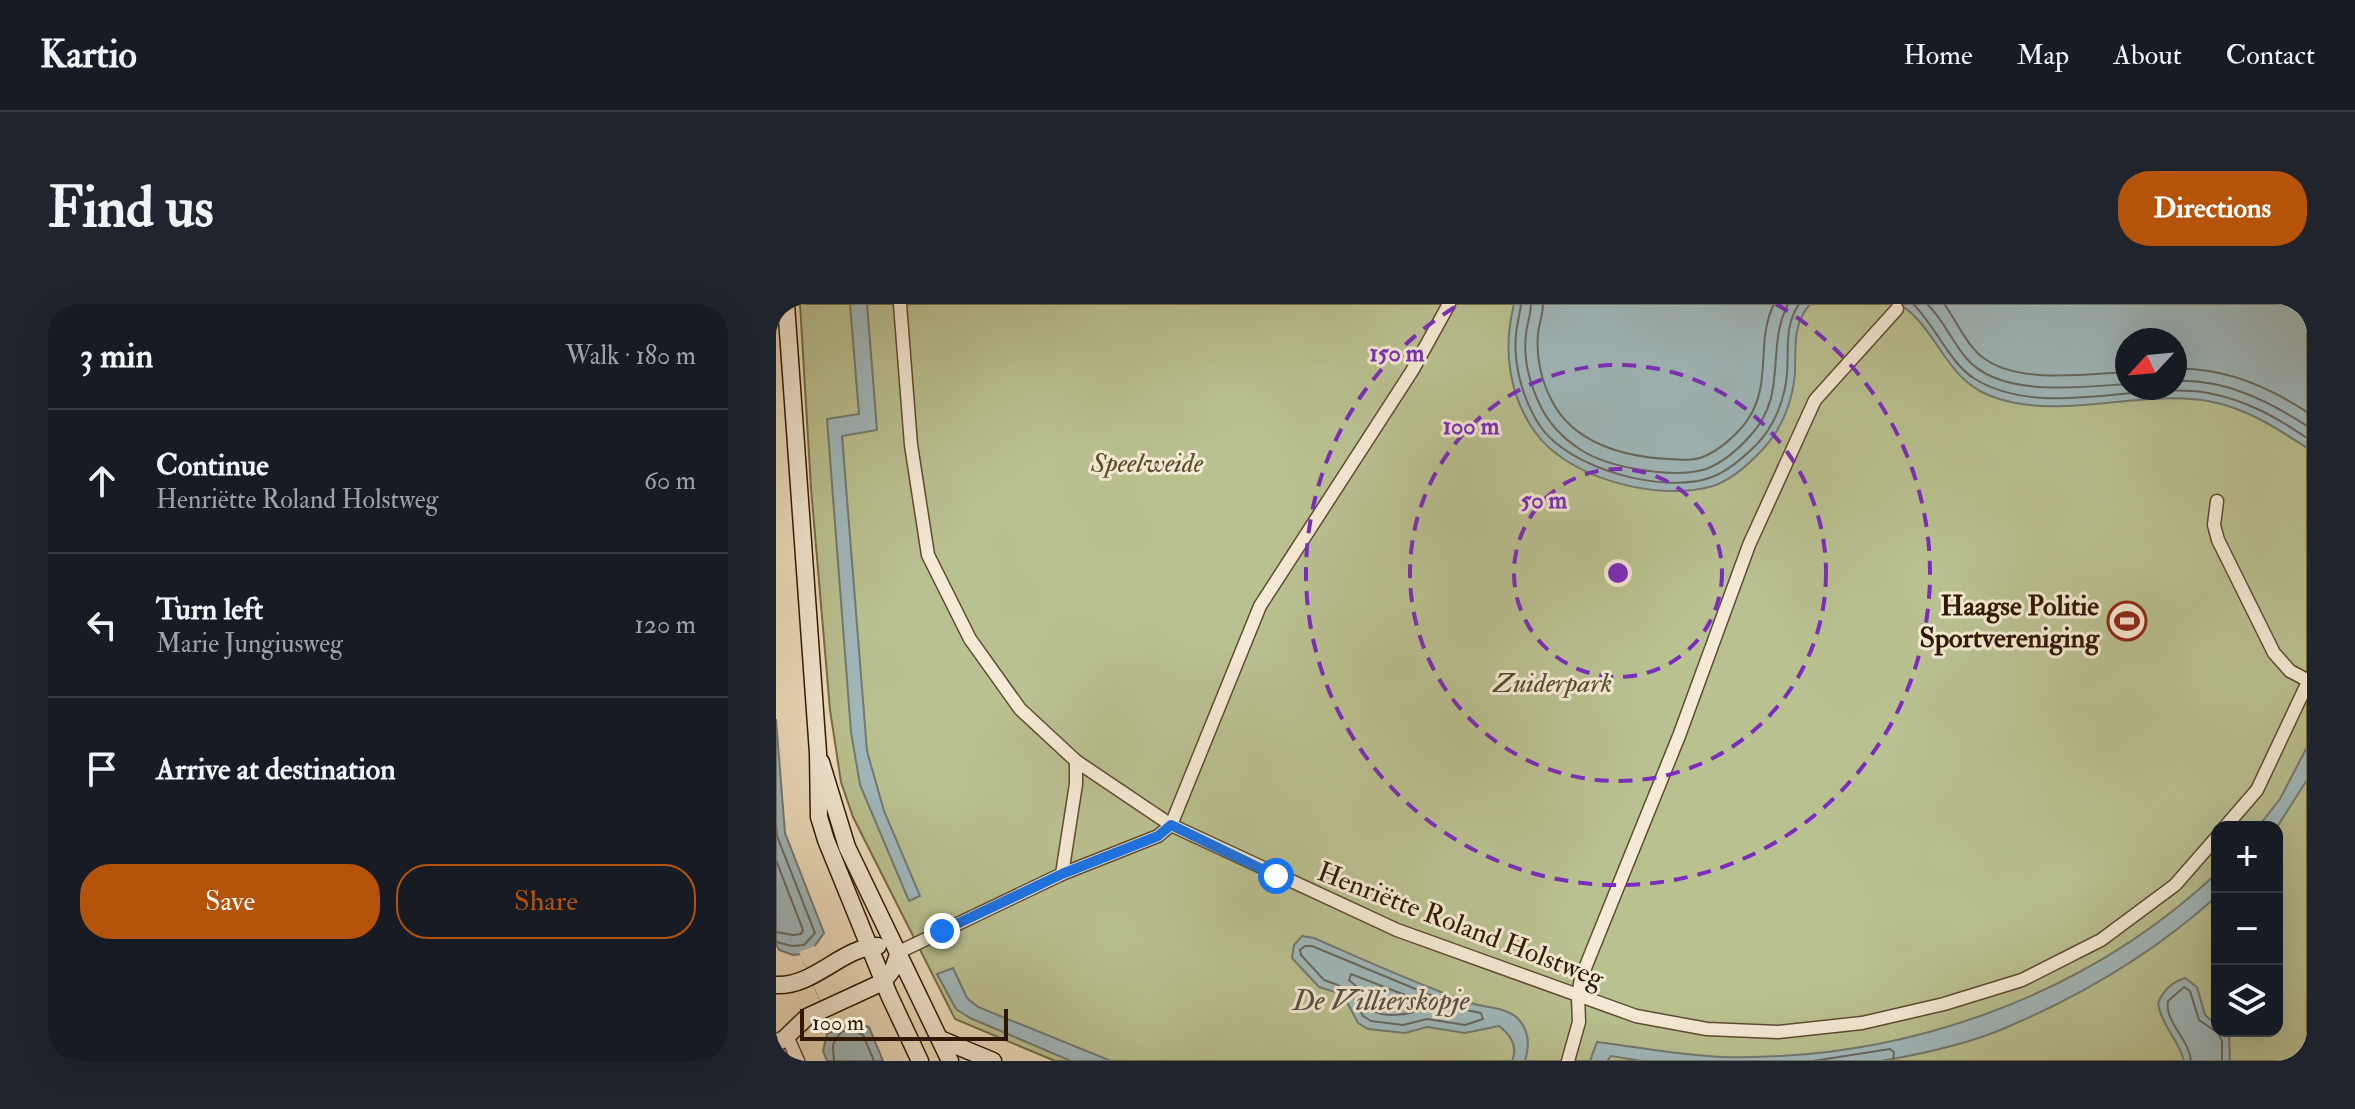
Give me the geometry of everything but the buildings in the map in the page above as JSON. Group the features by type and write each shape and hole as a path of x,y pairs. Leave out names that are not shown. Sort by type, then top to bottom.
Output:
{"main road":[{"path":"786,304 818,753 819,817 883,982 920,1061"},
{"path":"818,753 847,847 950,1061"},
{"path":"776,985 790,984 817,973 870,946 883,946 899,952"},
{"path":"786,1036 807,1017 883,982 893,969 899,952"},
{"path":"940,1039 993,1061"}],"street":[{"name":"Henriëtte Roland Holstweg","path":"900,304 911,445 928,555 970,639 1020,709 1076,761 1171,825 1397,930 1636,1016 1707,1029 1778,1032 1862,1023 1944,1004 2022,980 2101,940 2175,885 2211,844"},
{"path":"899,952 1062,874 1158,836 1171,825 1260,606 1412,371 1449,304"},
{"path":"1568,1061 1579,1022 1581,978 1679,736 1749,545 1815,400 1897,309"},
{"path":"2217,501 2214,525 2218,540 2274,653 2290,671 2307,682 2257,790 2230,821"},
{"path":"1062,874 1076,784 1076,761"},
{"path":"786,1036 798,1061"}],"green space":[{"name":"Zuiderpark","path":"800,304 2307,304 2307,1061 1055,1061 955,1019 853,817 841,782 830,710 811,488"}],"water":[{"path":"850,304 867,304 877,430 842,436 867,751 884,811 920,896 909,901 860,785 851,732 827,419 859,414"},
{"path":"1514,304 1810,304 1798,328 1794,384 1789,405 1769,442 1746,466 1720,483 1691,490 1667,491 1616,483 1592,474 1569,463 1535,432 1519,402 1510,370 1509,337"},
{"path":"1899,304 2307,304 2307,448 2248,413 2222,404 2187,399 2187,328 2115,328 2115,400 2141,400 2042,406 2015,403 1973,387 1951,364 1923,325"},
{"path":"776,719 785,833 824,933 814,947 847,1023 869,1027 883,1061 827,1061 823,1051 827,1034 833,1031 801,954 793,955 779,950 776,944"},
{"path":"2307,747 2307,780 2281,821 2263,821 2280,799"},
{"path":"2211,878 2211,901 2168,936 2116,971 2061,1002 2005,1028 1928,1052 1881,1061 1642,1061 1611,1056 1607,1061 1590,1061 1597,1042 1724,1057 1791,1055 1858,1047 1924,1033 1988,1013 2050,987 2110,955 2165,917"},
{"name":"De Villierskopje","path":"1302,936 1314,938 1449,995 1510,1013 1526,1031 1528,1049 1525,1061 1512,1061 1512,1042 1499,1026 1465,1033 1427,1027 1405,1033 1368,1029 1358,1023 1346,1000 1335,992 1319,987 1292,958 1294,945"},
{"path":"953,968 967,998 978,1007 1111,1061 1071,1061 970,1018 956,1009 937,974"},
{"path":"2185,978 2197,987 2205,1015 2211,1020 2211,1037 2229,1037 2230,1061 2184,1061 2158,1003 2176,982"}],"pier":[{"path":"815,946 849,1024 833,1031 799,952"}],"place":[{"name":"Haagse Politie Sportvereniging","path":"2127,621"}],"route":[{"path":"942,931 1062,874 1158,836 1171,825 1276,876"}],"park label":[{"name":"Speelweide","path":"1147,462"}]}
